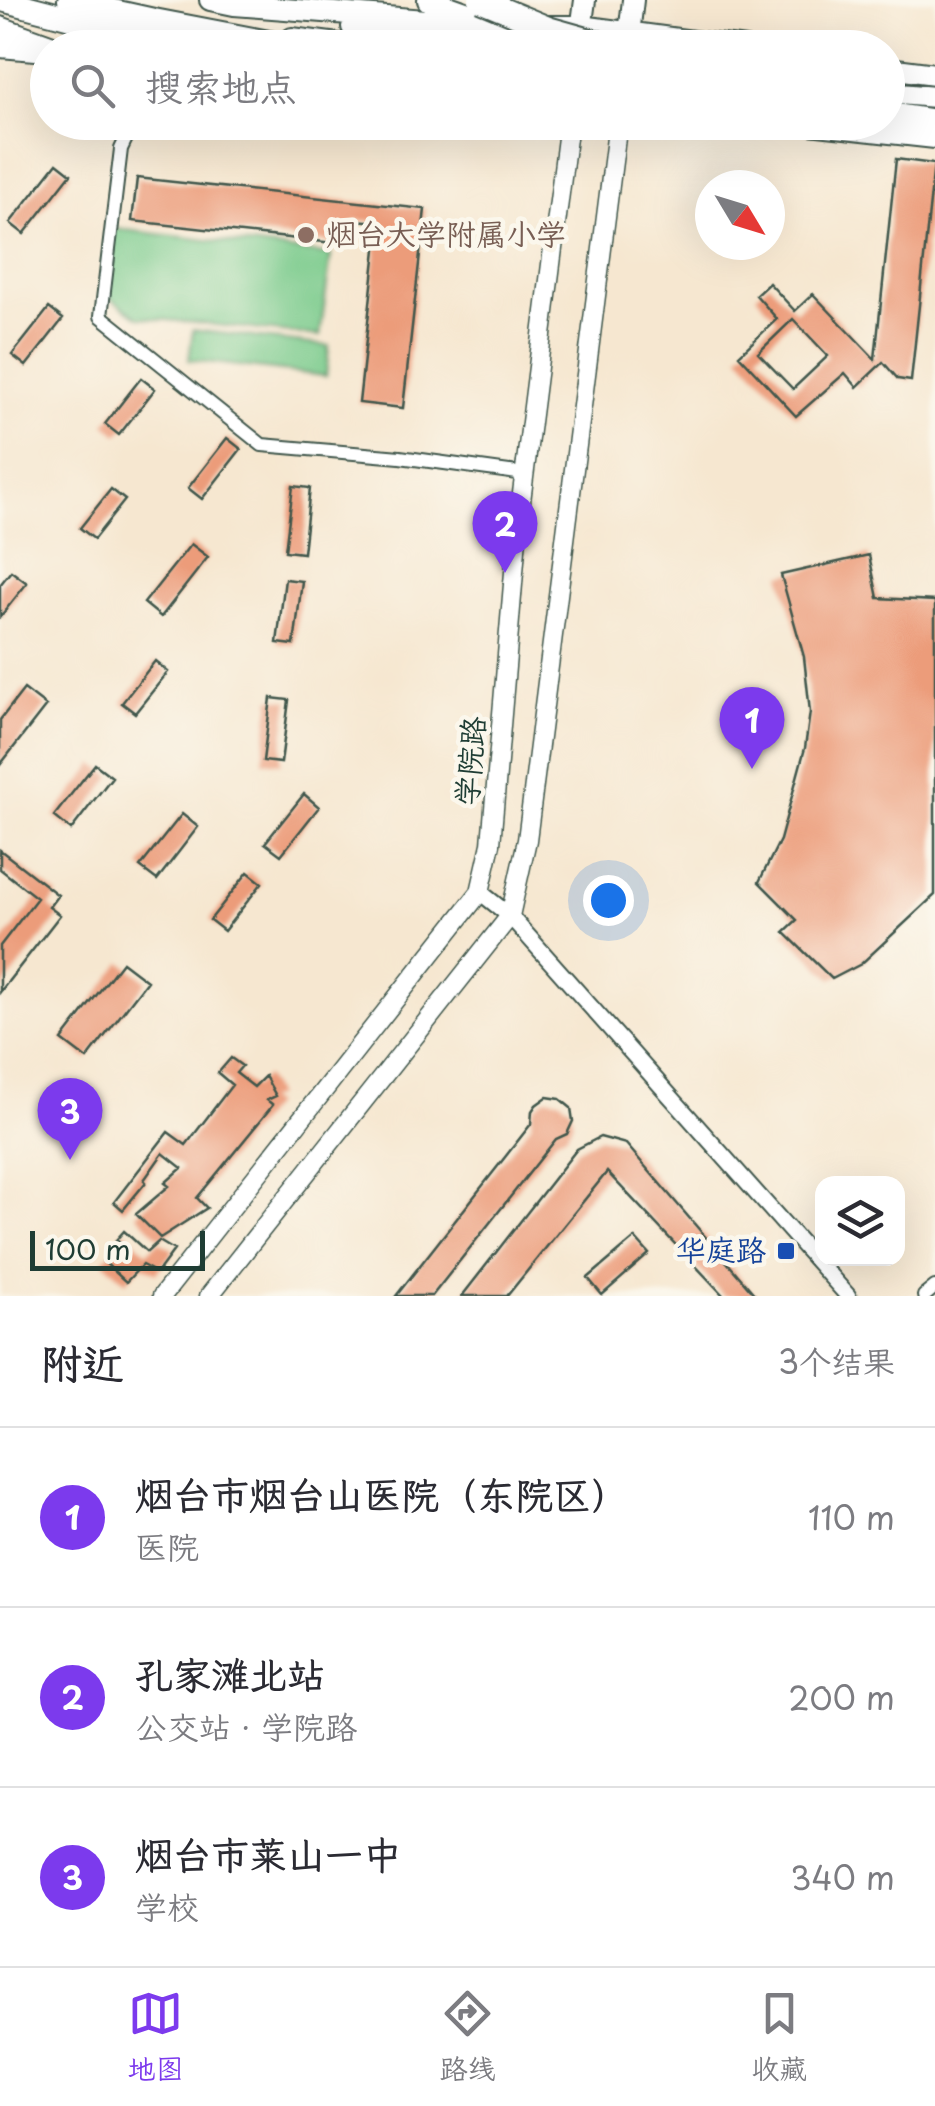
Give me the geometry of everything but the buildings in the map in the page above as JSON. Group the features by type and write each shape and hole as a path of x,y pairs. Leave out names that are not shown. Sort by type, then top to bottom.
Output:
{"highway":[{"path":"2,0 79,20 148,30"},
{"path":"430,0 491,30"},
{"path":"480,0 559,30"},
{"path":"0,46 30,48"}],"main road":[{"path":"68,0 186,30"},
{"path":"210,0 446,30"},
{"path":"581,30 585,0"},
{"path":"627,30 633,0"},
{"path":"0,27 30,38"},
{"path":"905,70 935,74"},
{"path":"905,94 935,97"},
{"path":"905,116 935,120"},
{"path":"905,135 935,138"},
{"name":"学院路","path":"162,1296 480,892 491,844 518,525 567,140"},
{"path":"209,1296 510,916 527,840 616,140"}],"street":[{"path":"125,140 101,316 262,445 400,457 525,474"},
{"path":"480,892 510,916 848,1296"},
{"path":"924,1296 935,1287"}],"green space":[{"path":"109,228 331,255 320,336 139,317 109,297"},
{"path":"193,330 329,346 326,376 189,360"}],"place":[{"name":"烟台大学附属小学","path":"306,235"},
{"name":"孔家滩北站","path":"505,573"},
{"name":"烟台市烟台山医院（东院区）","path":"752,769"},
{"name":"烟台市莱山一中","path":"70,1160"},
{"name":"华庭路","path":"786,1251"}]}
